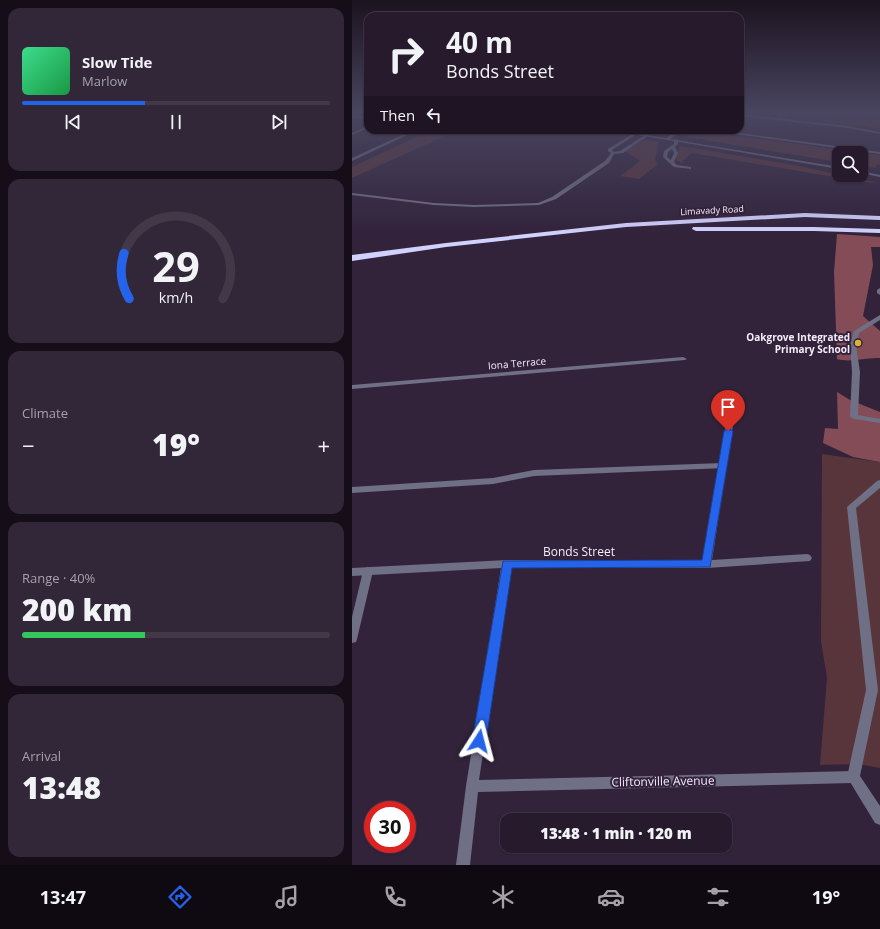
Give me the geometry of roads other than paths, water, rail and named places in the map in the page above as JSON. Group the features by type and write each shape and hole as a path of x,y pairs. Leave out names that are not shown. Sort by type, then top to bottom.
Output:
{"highway":[{"name":"Limavady Road","path":"352,258 545,233 626,225 805,215 880,218"},
{"path":"748,218 792,221 880,223"},
{"name":"Limavady Road","path":"545,233 735,228 880,231"}],"street":[{"path":"352,160 368,152"},
{"path":"352,194 434,204 466,206 523,206 539,204 554,198 602,166 607,162 610,156 620,152"},
{"path":"666,152 665,157 676,166 689,168"},
{"path":"672,162 676,152"},
{"path":"748,152 832,167"},
{"path":"868,173 880,176"},
{"path":"880,317 856,332 853,345 856,372 854,417 880,422"},
{"name":"Iona Terrace","path":"352,387 683,359"},
{"path":"706,564 730,419"},
{"path":"352,490 493,481 534,473 722,466"},
{"path":"880,483 851,507 872,690 853,777 880,818"},
{"name":"Bonds Street","path":"352,572 507,564 706,564 807,558"},
{"path":"463,865 472,786 507,564"},
{"path":"352,638 368,571"},
{"name":"Cliftonville Avenue","path":"472,786 853,777"}],"place":[{"name":"Oakgrove Integrated Primary School","path":"858,343"}]}
